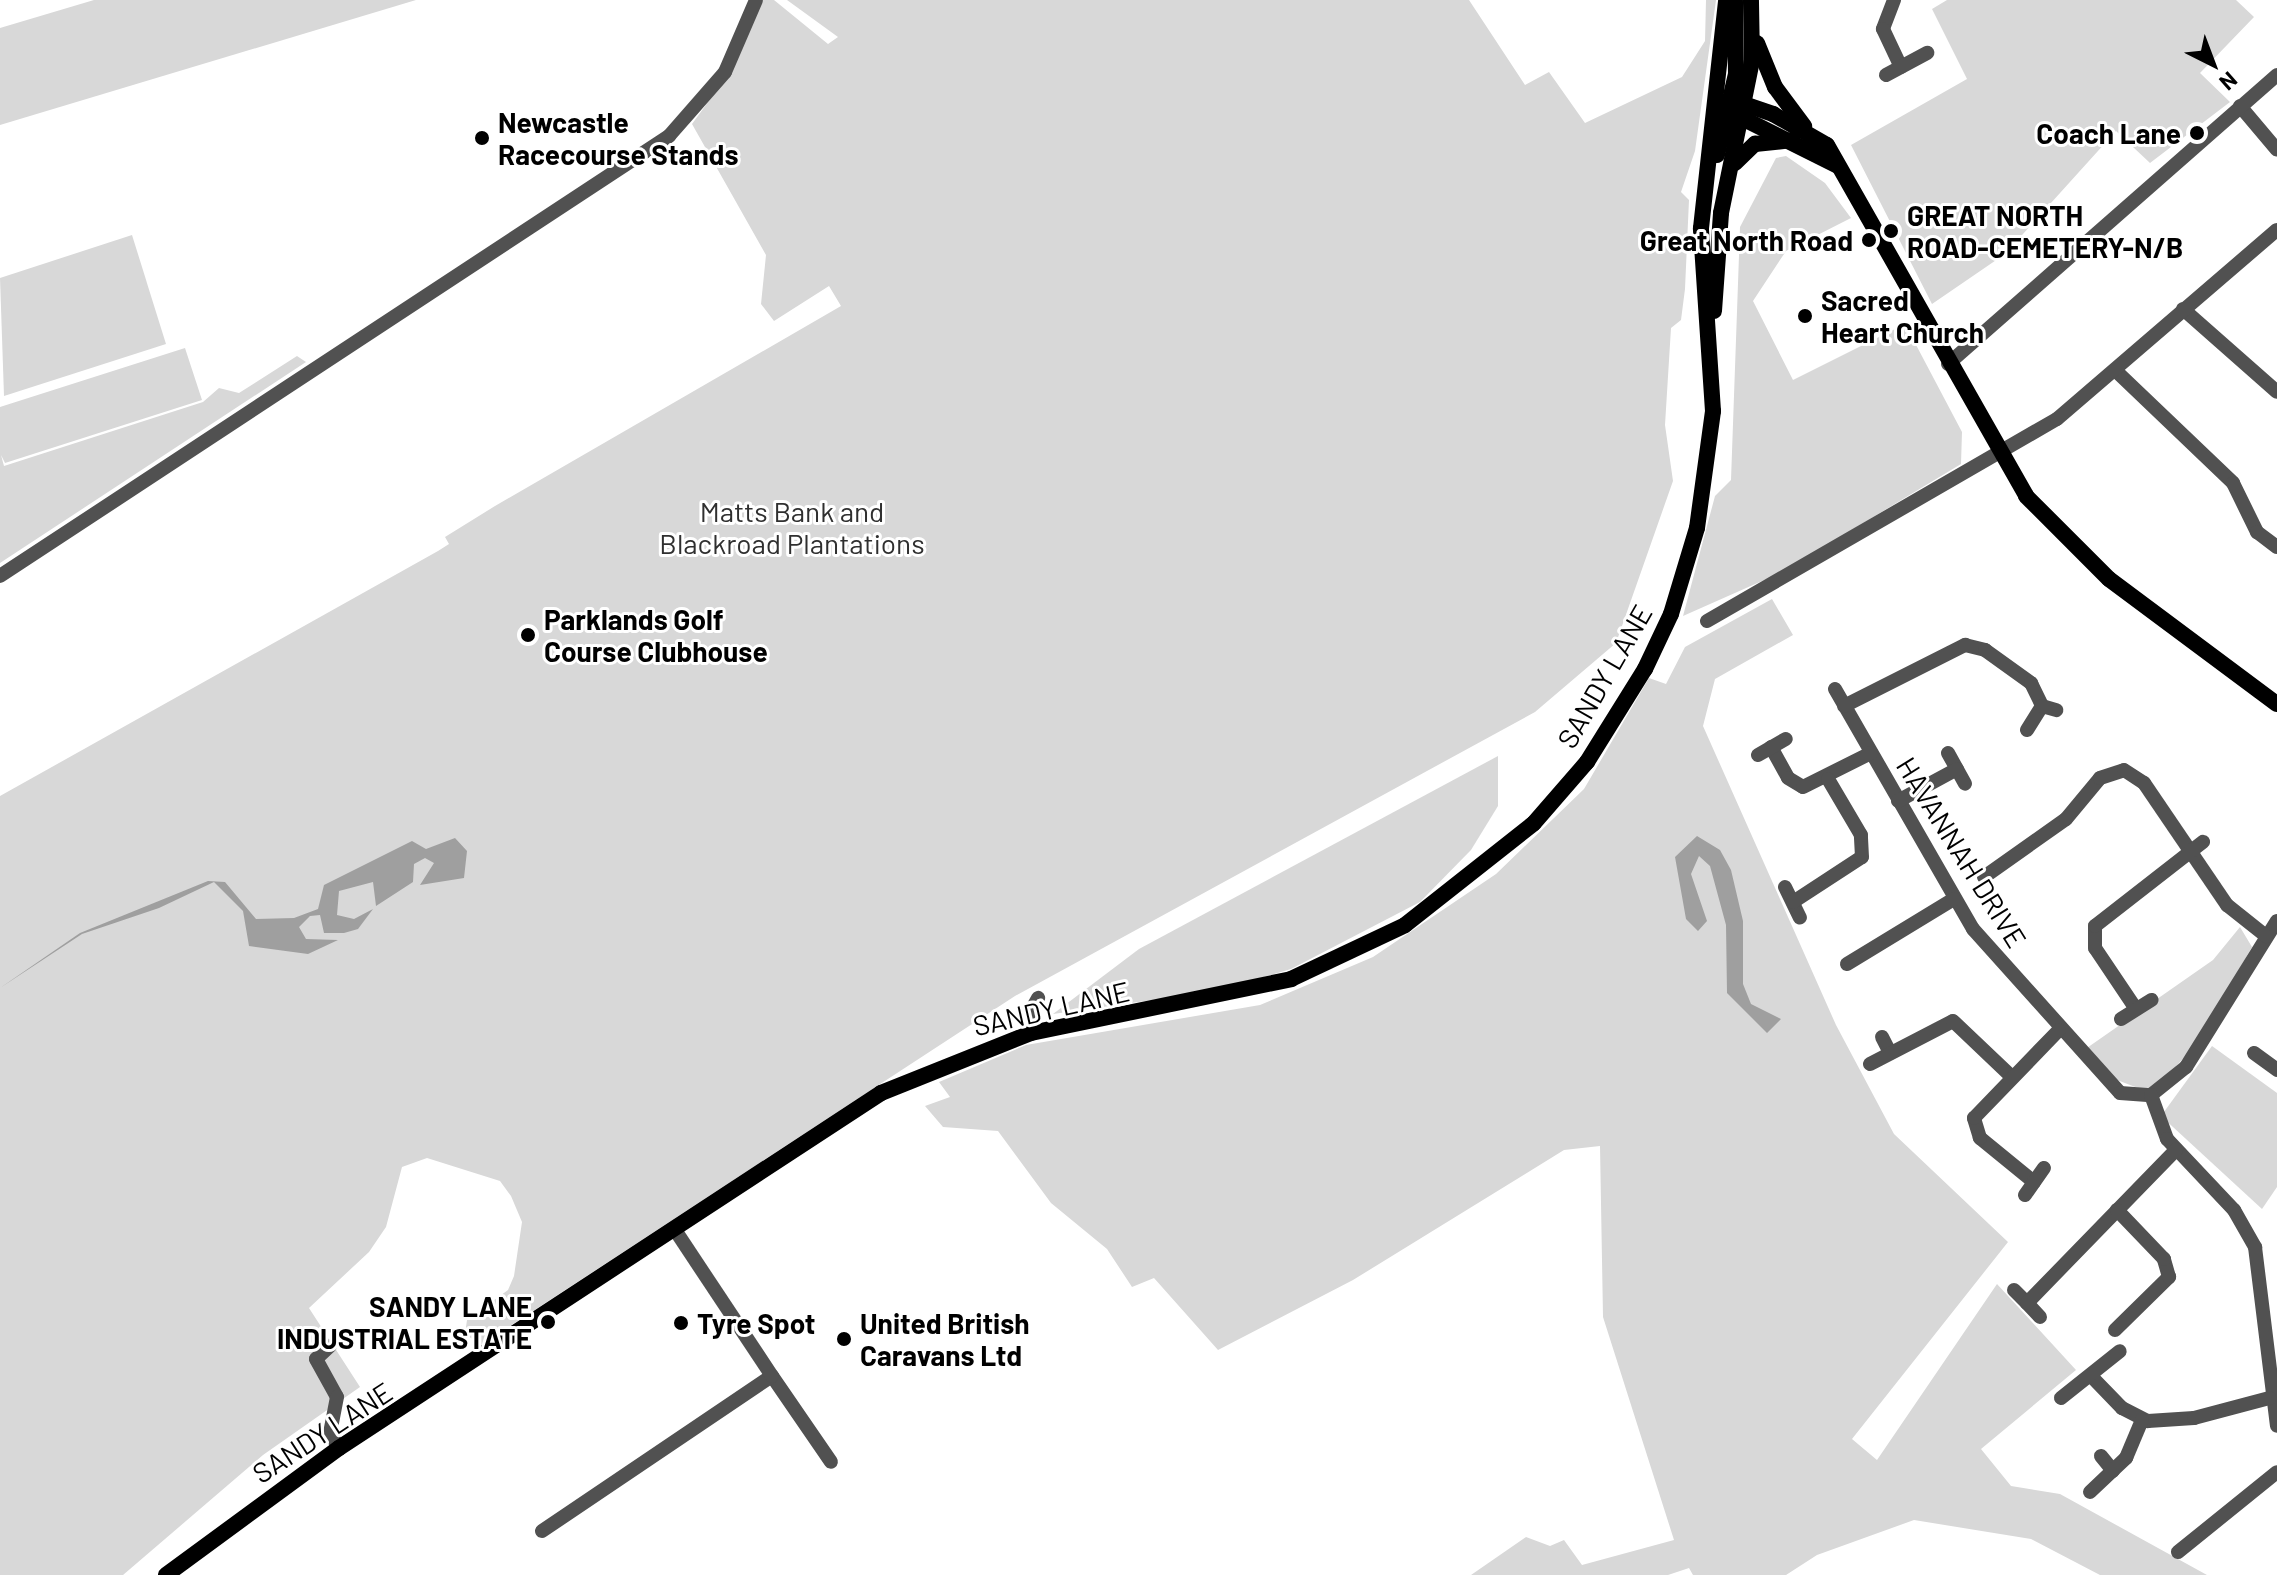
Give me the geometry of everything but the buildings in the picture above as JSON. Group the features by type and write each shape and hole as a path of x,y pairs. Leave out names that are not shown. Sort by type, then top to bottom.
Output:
{"main road":[{"name":"SANDY LANE","path":"1712,353 1701,271 1703,211 1726,0"},
{"path":"1703,211 1730,109 1738,55 1735,0"},
{"name":"SANDY LANE","path":"166,1575 339,1448 881,1093 1031,1033 1291,979 1405,925 1534,823 1618,716 1671,614 1704,488 1718,238 1745,112 1754,35 1751,0"},
{"path":"1754,35 1775,87 1803,135 1850,176 1999,455 2060,534 2109,579 2277,704"},
{"path":"1730,109 1803,135"},
{"path":"1733,165 1755,144 1803,135"}],"street":[{"path":"0,576 669,136 725,72 756,0"},
{"path":"1894,0 1883,29 1901,67"},
{"path":"1886,75 1927,53"},
{"path":"1948,364 2277,75"},
{"path":"2240,106 2277,150"},
{"path":"1707,621 1999,455 2116,371 2183,309 2277,230"},
{"path":"2183,309 2277,392"},
{"path":"2116,371 2233,483 2257,532 2277,547"},
{"path":"1844,706 1965,645 1985,650 2031,683 2049,708 2027,730"},
{"name":"HAVANNAH DRIVE","path":"1835,689 1954,899 2059,1030 2116,1091 2151,1095"},
{"path":"1786,739 1764,751 1795,784 1828,779 1871,753"},
{"path":"1948,753 1965,784"},
{"path":"1898,801 1957,769"},
{"path":"1984,877 2066,819 2100,778 2120,770 2141,779 2227,905 2266,936"},
{"path":"1793,902 1862,857 1861,835 1828,779"},
{"path":"2136,1009 2095,948 2095,926 2191,855 2203,842"},
{"path":"1996,849 2005,862"},
{"path":"1785,887 1800,918"},
{"path":"1847,964 1954,899"},
{"path":"2277,921 2203,1045 2151,1095 2176,1150 2234,1210 2255,1247 2267,1305 2269,1398 2277,1426"},
{"path":"1860,937 1869,951"},
{"path":"1031,1033 1027,1018 1038,998"},
{"path":"2121,1019 2151,1000"},
{"path":"1870,1064 1953,1021 2011,1076"},
{"path":"2034,1182 1974,1125 1981,1104 2059,1030"},
{"path":"1882,1037 1890,1053"},
{"path":"2254,1053 2277,1070"},
{"path":"2027,1303 2176,1150"},
{"path":"2025,1195 2044,1168"},
{"path":"2115,1330 2177,1278 2164,1259 2117,1210"},
{"path":"675,1230 831,1462"},
{"path":"2014,1290 2040,1317"},
{"path":"330,1346 316,1359 337,1397 330,1433 339,1448"},
{"path":"2061,1398 2120,1351"},
{"path":"542,1531 772,1376"},
{"path":"2091,1376 2142,1420 2182,1421 2269,1398"},
{"path":"2090,1492 2131,1451 2142,1420"},
{"path":"2101,1456 2113,1471"},
{"path":"2178,1552 2277,1472"},
{"path":"2191,1517 2202,1530"}],"green space":[{"path":"94,0 416,0 0,125 0,28"},
{"name":"Matts Bank and Blackroad Plantations","path":"760,0 774,0 828,44 838,37 787,0 1469,0 1525,85 1549,72 1585,123 1682,77 1705,41 1706,0 1716,0 1695,151 1681,192 1689,200 1685,289 1681,320 1671,328 1665,425 1673,481 1616,643 1535,712 1015,996 481,1345 465,1334 467,1320 508,1290 514,1276 522,1222 511,1196 500,1181 427,1158 402,1167 386,1227 369,1252 309,1308 360,1387 263,1455 123,1575 0,1575 0,796 438,551 449,544 445,537 495,506 841,306 829,286 774,321 761,304 766,255 692,124 730,72"},
{"path":"1947,0 2236,0 2254,17 2200,73 2230,102 2150,163 2116,131 2005,254 1932,304 1851,145 1967,79 1932,9"},
{"path":"1786,156 1825,183 1851,218 1786,251 1753,301 1793,380 1905,324 1962,432 1961,464 1782,572 1683,616 1715,496 1731,480 1740,227 1776,158"},
{"path":"132,235 166,344 4,396 0,278"},
{"path":"185,348 202,400 5,463 1,455 4,466 203,402 219,388 239,393 297,356 306,362 0,563 0,407"},
{"path":"1772,599 1793,635 1715,679 1703,726 1836,1025 1894,1134 2008,1242 1852,1439 1877,1460 1997,1284 2076,1370 1981,1449 2011,1486 2060,1494 2207,1575 2100,1575 2031,1539 1914,1520 1817,1555 1786,1575 1693,1575 1689,1568 1668,1575 1471,1575 1526,1537 1550,1546 1564,1540 1582,1565 1674,1540 1603,1317 1600,1146 1564,1150 1353,1280 1218,1350 1154,1278 1132,1287 1107,1249 1051,1203 998,1131 943,1127 925,1106 950,1097 939,1082 1026,1045 1260,1005 1373,957 1496,874 1584,789 1649,678 1666,684 1685,647"},
{"path":"1498,756 1498,806 1471,850 1420,902 1291,969 1216,991 1053,1014 1139,949"},
{"path":"2240,927 2252,947 2197,1042 2169,1075 2146,1091 2109,1077 2084,1050 2213,960"},
{"path":"2212,1046 2277,1093 2277,1187 2262,1209 2161,1116"}],"shaded area":[{"path":"1697,836 1720,850 1731,870 1743,921 1743,984 1751,1004 1781,1019 1767,1033 1727,993 1726,925 1710,866 1699,856 1691,874 1707,921 1698,931 1686,919 1675,857"},
{"path":"455,838 467,851 464,878 420,885 434,863 425,858 414,864 413,882 376,906 373,882 339,891 337,915 354,919 373,909 358,929 344,933 324,933 320,915 310,916 299,927 306,939 338,940 308,954 249,946 243,911 214,882 159,908 82,934 0,988 80,933 208,881 225,882 256,919 294,918 318,909 324,885 412,841 426,849"}],"place":[{"name":"Coach Lane","path":"2197,133"},
{"name":"Newcastle Racecourse Stands","path":"482,138"},
{"name":"GREAT NORTH ROAD-CEMETERY-N/B","path":"1891,231"},
{"name":"Great North Road","path":"1869,240"},
{"name":"Sacred Heart Church","path":"1805,316"},
{"name":"Parklands Golf Course Clubhouse","path":"528,635"},
{"name":"SANDY LANE INDUSTRIAL ESTATE","path":"548,1322"},
{"name":"Tyre Spot","path":"681,1323"},
{"name":"United British Caravans Ltd","path":"844,1339"}]}
